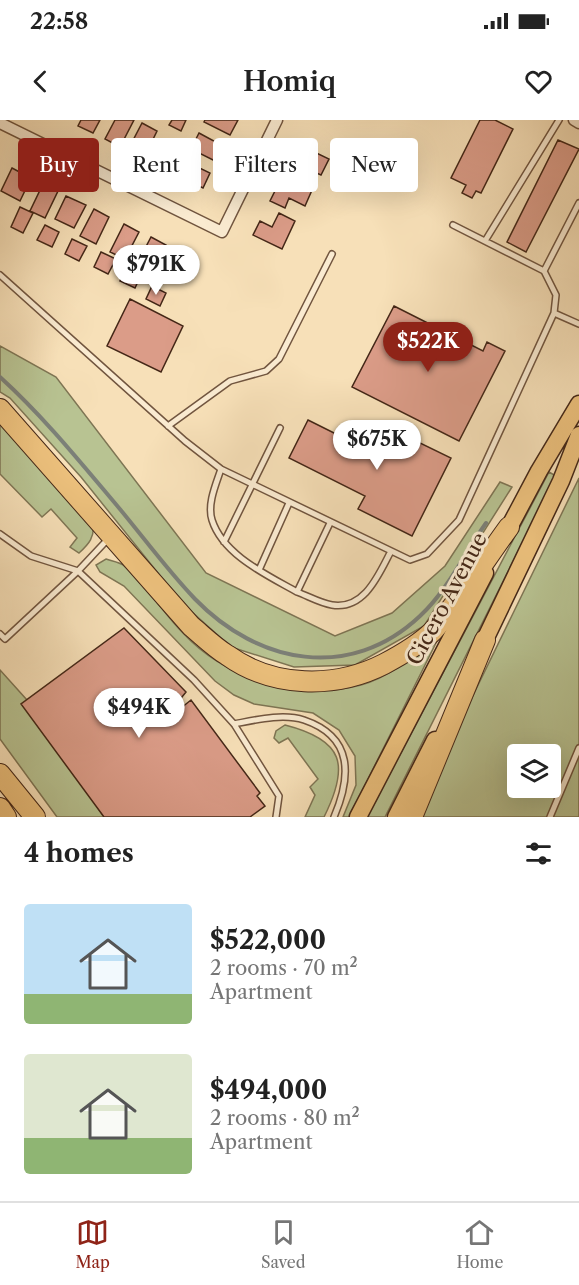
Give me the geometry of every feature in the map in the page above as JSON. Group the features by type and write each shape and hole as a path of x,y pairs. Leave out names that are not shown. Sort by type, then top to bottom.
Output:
{"highway":[{"path":"0,408 191,626 227,656 252,669 288,680 329,682 363,674 405,653 432,632 509,527"},
{"path":"412,817 485,640"},
{"path":"0,774 35,817"},
{"path":"0,808 6,817"}],"main road":[{"name":"Cicero Avenue","path":"358,817 509,527 579,404"},
{"path":"396,817 561,482 579,435"}],"street":[{"path":"0,123 222,232 277,120"},
{"path":"574,120 579,123"}],"lane":[{"path":"485,241 559,120"},
{"path":"544,271 579,203"},
{"path":"0,275 168,426 221,469 390,553 410,560 427,554 459,520 554,314 556,295 544,271 453,225"},
{"path":"168,426 230,381 266,370 279,359 332,254"},
{"path":"554,314 579,324"},
{"path":"224,542 280,428"},
{"path":"221,469 212,493 212,519 224,542 259,570 297,592 332,605 355,600 374,584 390,553"},
{"path":"259,570 289,503"},
{"path":"297,592 330,523"},
{"path":"0,534 31,556 78,571 195,680 234,723 279,796 276,817"},
{"path":"0,634 5,639 78,571 112,535"},
{"path":"234,723 271,718 304,720 329,735 347,766 344,790 334,817"},
{"path":"550,817 579,748"}],"green space":[{"path":"0,346 56,377 206,573 335,636 392,613 445,566 500,482 512,487 424,626 355,665 294,667 231,647 182,603 81,477 10,398 0,392"},
{"path":"0,421 93,523 90,540 79,553 70,547 77,538 51,509 42,517 0,474"},
{"path":"549,472 556,476 385,817 367,817"},
{"path":"579,478 579,817 419,817 442,759"},
{"path":"106,559 121,564 131,573 176,626 201,650 221,664 266,683 314,690 361,685 392,671 439,637 349,817 343,817 356,785 355,756 339,730 313,713 254,704 234,695 215,681 124,586 100,572 96,565"},
{"path":"0,670 27,700 104,817 57,817 0,739"},
{"path":"285,725 320,738 330,747 336,757 339,769 337,783 324,817 305,817 315,795 310,787 318,779 288,738 279,743 274,738 276,731"}],"building":[{"path":"81,120 100,120 93,133 78,126"},
{"path":"115,120 134,120 125,138 111,138 111,142 105,139"},
{"path":"172,120 186,120 181,131 169,125"},
{"path":"205,120 238,120 230,135 204,122"},
{"path":"480,120 495,120 513,129 481,193 476,191 472,198 462,193 466,185 451,178"},
{"path":"142,123 157,131 154,138 134,138"},
{"path":"199,133 213,141 213,160 201,154 201,138 196,138"},
{"path":"558,140 579,149 526,252 507,242"},
{"path":"318,154 329,159 321,175 318,174"},
{"path":"12,168 18,171 18,192 24,192 20,201 1,191"},
{"path":"201,169 210,173 203,188 201,187"},
{"path":"39,192 58,192 45,218 30,211"},
{"path":"274,192 311,192 305,206 289,198 285,208 270,201"},
{"path":"66,196 86,205 74,228 55,219"},
{"path":"20,207 33,213 23,233 11,227"},
{"path":"94,209 109,217 96,244 80,236"},
{"path":"279,213 295,221 282,249 253,235 260,221 272,227"},
{"path":"124,224 139,232 125,259 110,252"},
{"path":"45,225 59,232 52,247 37,240"},
{"path":"151,237 166,245 152,272 137,264"},
{"path":"72,239 87,246 79,261 65,254"},
{"path":"101,252 116,259 108,274 94,267"},
{"path":"127,268 141,275 135,288 120,281"},
{"path":"152,286 166,293 160,306 146,299"},
{"path":"130,299 183,326 161,372 107,346"},
{"path":"394,306 483,351 487,342 505,351 459,441 352,387"},
{"path":"308,420 362,447 375,421 451,458 412,536 358,509 365,496 289,458"},
{"path":"124,628 186,692 173,708 176,712 191,700 260,793 257,796 265,806 250,817 104,817 21,704"}],"waterway":[{"path":"0,377 62,441 195,599 220,621 247,638 275,650 305,657 335,657 364,650 393,637 420,616 439,595 486,523"}]}
